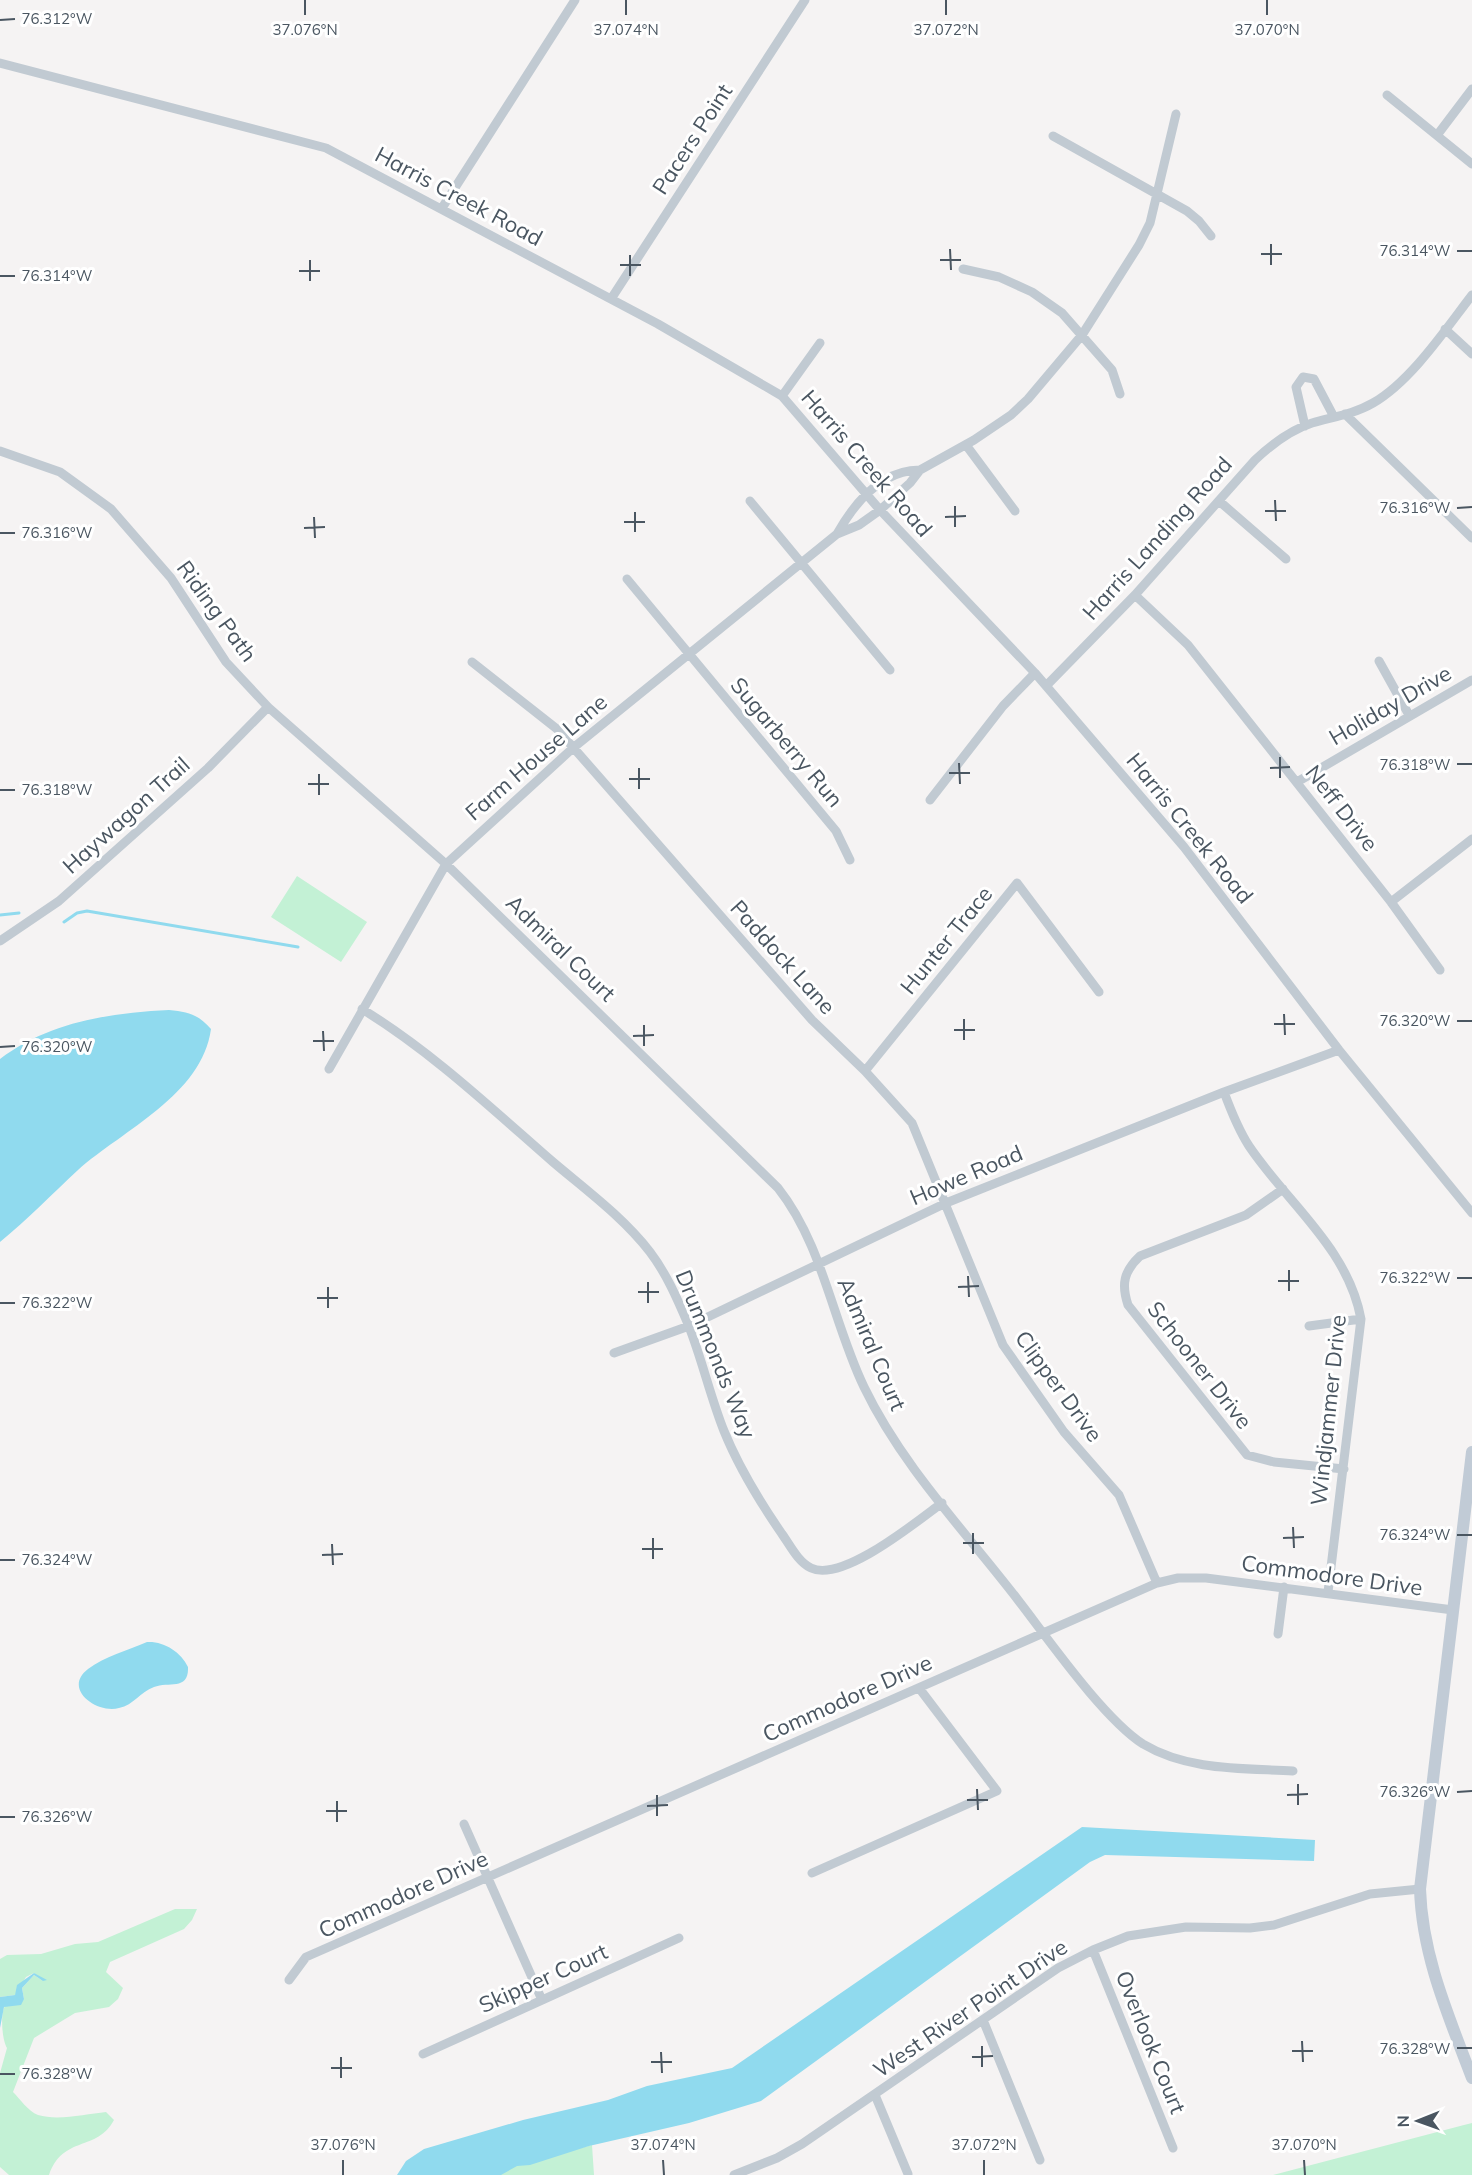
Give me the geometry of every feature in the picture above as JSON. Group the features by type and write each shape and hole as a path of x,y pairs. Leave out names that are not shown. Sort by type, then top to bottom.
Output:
{"street":[{"path":"442,208 575,0"},
{"name":"Pacers Point","path":"611,299 805,0"},
{"name":"Harris Creek Road","path":"0,63 326,148 611,299 782,396 880,510 1035,673 1184,847 1339,1050 1472,1213"},
{"path":"1438,134 1472,89"},
{"path":"1388,95 1472,164"},
{"path":"920,470 992,429 1028,399 1082,335 1139,245 1150,223 1176,114"},
{"path":"1053,136 1158,195 1199,221 1211,236"},
{"path":"963,269 999,277 1032,292 1062,314 1112,370 1119,394"},
{"name":"Harris Landing Road","path":"1046,686 1135,595 1269,447 1305,426 1345,414 1386,394 1445,329 1472,295"},
{"path":"1445,329 1472,354"},
{"path":"782,396 820,343"},
{"path":"1305,426 1296,387 1303,377 1314,379 1334,417"},
{"path":"1345,414 1472,538"},
{"path":"966,445 1015,511"},
{"name":"Riding Path","path":"0,452 60,472 111,509 171,578 226,662 268,707 446,864"},
{"name":"Farm House Lane","path":"837,534 851,509 880,482 903,470 920,470"},
{"name":"Farm House Lane","path":"329,1069 446,864 573,748 687,653 837,534 859,525 880,510 910,483 920,470"},
{"path":"750,501 890,670"},
{"path":"1219,501 1286,559"},
{"name":"Sugarberry Run","path":"627,579 836,831 850,860"},
{"name":"Neff Drive","path":"1135,595 1188,645 1391,902 1440,969"},
{"path":"1379,661 1408,715"},
{"name":"Paddock Lane","path":"472,662 556,729 812,1020 865,1071 912,1123 945,1203"},
{"path":"930,800 1003,706 1035,673"},
{"name":"Holiday Drive","path":"1297,782 1408,715 1472,680"},
{"name":"Haywagon Trail","path":"0,941 59,901 208,768 268,707"},
{"path":"1391,902 1472,839"},
{"name":"Admiral Court","path":"446,864 778,1188 800,1219 851,1356 876,1411 905,1457 1044,1633 1123,1728 1143,1743 1167,1756 1212,1767 1293,1771"},
{"name":"Hunter Trace","path":"865,1071 1017,883 1100,992"},
{"name":"Drummonds Way","path":"362,1009 404,1035 444,1066 622,1222 649,1251 670,1284 688,1326 724,1431 739,1463 781,1532 797,1555 811,1568 826,1571 841,1567 896,1536 942,1503"},
{"name":"Howe Road","path":"614,1353 688,1326 945,1203 1224,1092 1339,1050"},
{"name":"Windjammer Drive","path":"1224,1092 1241,1133 1342,1264 1357,1298 1361,1319 1328,1592"},
{"name":"Schooner Drive","path":"1283,1189 1246,1215 1140,1256 1129,1266 1124,1280 1124,1293 1128,1305 1247,1455 1274,1462 1344,1469"},
{"name":"Clipper Drive","path":"945,1203 1003,1345 1064,1432 1119,1495 1157,1583"},
{"path":"1309,1326 1361,1319"},
{"path":"1472,1452 1420,1889 1424,1938 1431,1965 1472,2078"},
{"name":"Commodore Drive","path":"289,1980 306,1957 1157,1583 1178,1578 1206,1578 1328,1592 1453,1611"},
{"path":"1278,1634 1284,1587"},
{"path":"812,1873 997,1791 919,1688"},
{"path":"464,1824 542,2000"},
{"name":"West River Point Drive","path":"734,2175 777,2158 802,2144 1058,1968 1093,1950 1128,1936 1161,1930 1274,1925 1370,1894 1420,1889"},
{"name":"Skipper Court","path":"423,2054 679,1938"},
{"name":"Overlook Court","path":"1093,1950 1173,2148"},
{"path":"983,2020 1040,2160"},
{"path":"875,2095 908,2174"}],"green space":[{"path":"297,876 367,922 341,962 271,917"},
{"path":"175,1909 197,1909 192,1920 184,1929 110,1962 106,1972 123,1988 118,1999 109,2007 75,2013 34,2038 13,2092 38,2115 63,2117 106,2112 114,2120 99,2136 63,2154 55,2162 49,2175 9,2175 0,2167 0,2073 7,2048 2,2015 5,2006 24,1999 22,1988 34,1975 43,1981 34,1973 26,1977 15,1995 0,1997 0,1959 7,1955 41,1954 75,1944 98,1942"},
{"path":"1472,2123 1472,2175 1273,2175 1464,2125"},
{"path":"592,2145 594,2175 498,2175 514,2166"}],"water":[{"path":"169,1010 192,1015 202,1020 211,1029 205,1052 193,1073 158,1109 78,1170 0,1242 0,1059 19,1046 59,1028 102,1017"},
{"path":"147,1642 160,1643 171,1648 181,1657 188,1667 187,1675 182,1682 154,1687 119,1708 101,1707 86,1698 79,1684 81,1677 88,1669 109,1657"},
{"path":"1082,1827 1315,1840 1314,1861 1105,1855 1090,1862 761,2101 689,2123 589,2146 530,2165 517,2166 501,2175 397,2175 406,2161 424,2149 523,2120 608,2100 647,2086 732,2068"},
{"path":"34,1973 47,1980 43,1981 34,1975 22,1988 24,1999 21,2005 4,2007 0,2028 0,1997 15,1995 17,1985"}],"waterway":[{"path":"64,922 77,913 87,911 298,947"},
{"path":"0,915 19,913"}]}
